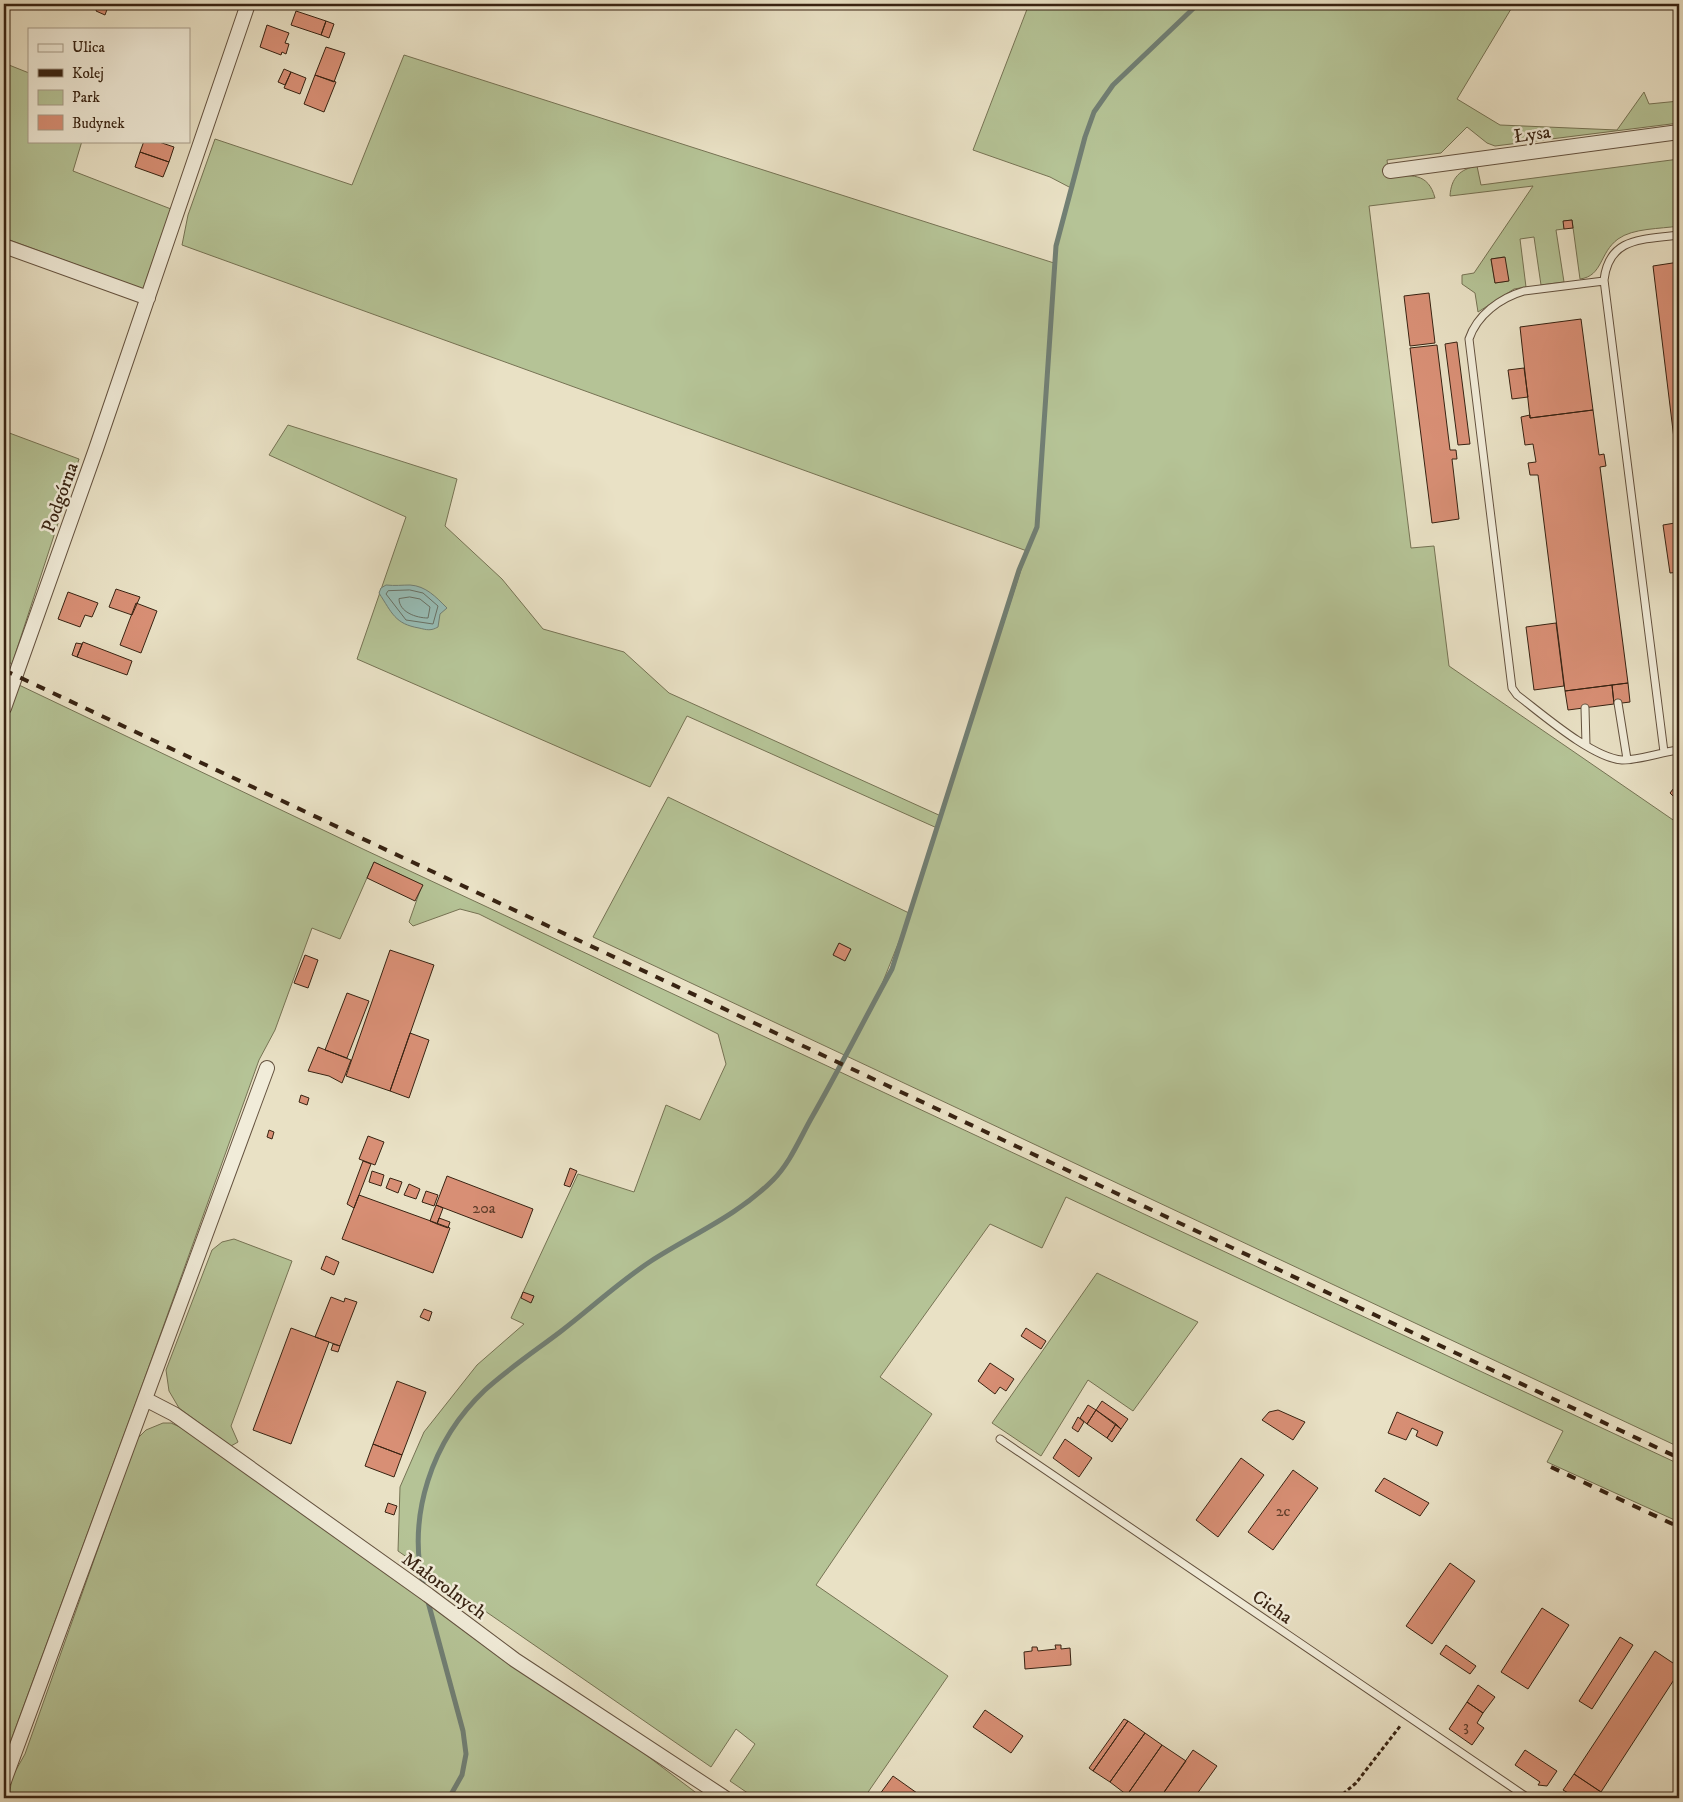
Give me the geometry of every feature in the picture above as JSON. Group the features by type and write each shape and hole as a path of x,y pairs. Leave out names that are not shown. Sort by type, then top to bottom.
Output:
{"street":[{"name":"Podgórna","path":"4,708 148,298 248,4"},
{"name":"Łysa","path":"1390,171 1679,132"},
{"path":"4,246 148,298"},
{"path":"4,1781 268,1068"},
{"name":"Małorolnych","path":"145,1399 174,1414 428,1595 515,1660 725,1798"}],"lane":[{"path":"1664,752 1604,281 1608,261 1621,246 1637,241 1679,235"},
{"path":"1604,281 1524,291 1512,295 1482,316 1469,341 1512,688 1517,695 1586,745 1604,755 1627,759 1679,750"},
{"path":"1618,703 1627,759"},
{"path":"1585,708 1586,745"},
{"name":"Cicha","path":"1000,1438 1407,1718 1528,1798"}],"path":[{"path":"1338,1798 1356,1783 1407,1718"}],"green space":[{"path":"1029,4 1514,4 1457,99 1500,125 1617,130 1644,92 1649,104 1679,101 1679,123 1495,146 1487,143 1467,127 1441,153 1387,160 1389,177 1411,176 1423,179 1428,183 1435,198 1369,206 1411,548 1434,546 1449,666 1679,824 1679,1447 593,937 668,797 909,913 937,828 687,716 650,787 357,659 406,517 269,455 288,425 457,479 445,526 502,579 543,629 624,652 669,693 941,816 1027,551 182,245 188,215 215,139 352,185 404,55 1054,263 1056,246 1071,188 1050,177 973,150","holes":["906,924 892,969 878,994"]},
{"path":"4,63 28,73 28,142 82,142 73,171 171,209 143,289 4,238"},
{"path":"1679,159 1679,189 1674,190 1679,226 1639,231 1624,235 1607,251 1593,273 1580,279 1572,220 1564,221 1564,229 1556,230 1564,282 1541,285 1534,237 1520,239 1526,287 1514,289 1478,312 1475,293 1462,284 1462,275 1474,273 1533,186 1450,196 1454,179 1461,172 1471,167 1477,166 1481,185","holes":["1504,257 1508,281 1495,283 1491,259"]},
{"path":"4,431 79,459 12,664 4,659"},
{"path":"19,685 365,850 1679,1464 1679,1522 1547,1462 1563,1431 1066,1197 1042,1248 990,1224 880,1377 932,1414 816,1585 948,1676 864,1798 755,1798 730,1781 755,1744 736,1729 711,1767 398,1551 400,1487 424,1432 477,1365 524,1324 511,1318 578,1174 634,1192 666,1105 700,1120 726,1064 718,1034 479,914 460,909 413,926 409,922 422,885 374,862 340,939 312,928 275,1030 259,1060 139,1394 4,1759 4,724"},
{"path":"234,1239 292,1261 231,1426 238,1442 231,1446 179,1408 169,1391 166,1370 212,1250 222,1242"},
{"path":"1097,1273 1198,1322 1133,1411 1088,1380 1041,1456 992,1423"},
{"path":"163,1423 171,1423 182,1428 314,1517 511,1655 703,1798 9,1798 12,1777 25,1754 137,1439 146,1430"}],"water":[{"path":"386,585 421,587 435,596 447,608 440,614 438,627 431,630 424,629 404,624 399,620 391,612 379,593 381,588"}],"building":[{"path":"88,4 109,4 105,15 96,11 97,8"},
{"path":"296,11 326,21 321,35 291,25"},
{"path":"326,21 334,24 329,38 321,35"},
{"path":"267,25 289,33 285,43 289,44 286,54 282,52 281,55 260,47"},
{"path":"326,47 345,53 334,82 315,75"},
{"path":"284,69 291,72 285,85 278,82"},
{"path":"291,72 306,78 300,94 284,88"},
{"path":"315,75 336,82 324,112 304,104"},
{"path":"144,142 159,142 174,147 169,162 140,152"},
{"path":"140,152 169,162 163,177 135,167"},
{"path":"1572,220 1573,228 1564,229 1563,221"},
{"path":"1505,257 1509,281 1495,283 1491,259"},
{"path":"1679,262 1679,480 1653,266"},
{"path":"1429,293 1435,343 1410,346 1404,296"},
{"path":"1581,319 1593,410 1530,418 1520,327"},
{"path":"1457,342 1470,444 1458,445 1445,344"},
{"path":"1437,345 1450,450 1456,450 1457,459 1452,459 1459,519 1432,523 1410,348"},
{"path":"1524,368 1528,397 1512,399 1508,370"},
{"path":"1593,410 1599,455 1604,454 1606,466 1600,467 1628,683 1565,691 1538,475 1530,475 1528,463 1536,462 1533,444 1525,445 1521,417 1530,415 1530,418"},
{"path":"1675,523 1679,572 1670,573 1663,525"},
{"path":"116,589 140,597 132,615 109,607"},
{"path":"68,592 98,603 92,617 85,615 80,627 58,619"},
{"path":"136,603 157,611 141,653 120,645"},
{"path":"1556,623 1564,686 1534,690 1526,627"},
{"path":"83,642 132,661 127,675 77,657"},
{"path":"76,643 82,644 77,657 72,655"},
{"path":"1628,683 1630,702 1614,704 1612,685"},
{"path":"1612,685 1614,704 1568,710 1565,691"},
{"path":"1677,784 1679,791 1674,797 1670,793"},
{"path":"374,862 423,885 415,901 367,878"},
{"path":"839,943 851,949 845,961 833,955"},
{"path":"390,950 434,965 390,1091 346,1076"},
{"path":"305,955 318,960 308,988 294,983"},
{"path":"347,993 369,1001 347,1058 325,1050"},
{"path":"410,1033 429,1040 409,1098 390,1091"},
{"path":"318,1047 351,1060 342,1083 329,1076 308,1071"},
{"path":"301,1095 309,1098 307,1105 299,1102"},
{"path":"269,1130 274,1132 272,1139 267,1137"},
{"path":"368,1136 384,1142 375,1165 359,1159"},
{"path":"363,1161 371,1164 354,1208 347,1204"},
{"path":"570,1168 577,1171 570,1187 564,1185"},
{"path":"372,1171 384,1175 381,1186 369,1182"},
{"path":"447,1176 533,1209 522,1238 436,1205"},
{"path":"390,1178 402,1182 398,1193 386,1188"},
{"path":"409,1184 420,1189 416,1199 404,1195"},
{"path":"426,1191 438,1195 434,1206 422,1202"},
{"path":"359,1195 450,1228 433,1273 342,1239"},
{"path":"436,1205 443,1208 437,1224 430,1221"},
{"path":"439,1218 450,1222 448,1228 437,1224"},
{"path":"326,1256 339,1262 334,1275 321,1269"},
{"path":"523,1292 534,1296 531,1303 521,1298"},
{"path":"331,1297 344,1302 345,1298 357,1302 340,1346 315,1337"},
{"path":"424,1309 432,1312 429,1321 420,1317"},
{"path":"291,1328 329,1342 291,1444 253,1430"},
{"path":"1026,1328 1046,1341 1041,1349 1021,1336"},
{"path":"333,1344 340,1346 338,1352 331,1350"},
{"path":"990,1363 1014,1379 1006,1391 1000,1387 995,1394 978,1381"},
{"path":"397,1381 426,1392 402,1455 373,1444"},
{"path":"1102,1401 1128,1419 1121,1429 1096,1410"},
{"path":"1088,1405 1096,1410 1087,1424 1080,1418"},
{"path":"1096,1410 1116,1424 1107,1438 1087,1424"},
{"path":"1278,1410 1305,1422 1293,1440 1262,1420 1269,1412"},
{"path":"1397,1412 1443,1432 1437,1446 1416,1436 1418,1431 1412,1428 1406,1440 1388,1433"},
{"path":"1078,1417 1084,1422 1078,1432 1072,1428"},
{"path":"1116,1424 1121,1429 1112,1442 1107,1438"},
{"path":"1065,1439 1092,1458 1079,1477 1053,1458"},
{"path":"373,1444 402,1455 394,1477 365,1466"},
{"path":"1241,1458 1264,1475 1218,1537 1196,1520"},
{"path":"1293,1470 1318,1488 1273,1550 1248,1532"},
{"path":"1384,1478 1429,1503 1420,1516 1375,1491"},
{"path":"388,1503 397,1506 394,1515 385,1512"},
{"path":"1450,1563 1475,1581 1432,1644 1406,1626"},
{"path":"1542,1608 1569,1625 1528,1689 1501,1672"},
{"path":"1620,1637 1633,1645 1592,1709 1579,1701"},
{"path":"1055,1645 1061,1645 1061,1649 1070,1648 1071,1665 1025,1669 1024,1652 1032,1651 1032,1647 1037,1647 1038,1651 1056,1649"},
{"path":"1446,1645 1476,1666 1470,1674 1440,1654"},
{"path":"1655,1651 1679,1667 1679,1672 1601,1792 1574,1774"},
{"path":"1478,1685 1495,1697 1483,1713 1467,1702"},
{"path":"1467,1702 1483,1713 1477,1723 1484,1728 1472,1745 1449,1729"},
{"path":"985,1710 1023,1736 1011,1753 973,1727"},
{"path":"1124,1719 1128,1721 1093,1771 1089,1768"},
{"path":"1128,1721 1145,1733 1110,1782 1093,1771"},
{"path":"1145,1733 1162,1745 1127,1795 1110,1782"},
{"path":"1162,1745 1186,1761 1160,1798 1133,1798 1127,1795"},
{"path":"1193,1750 1217,1766 1194,1798 1160,1798"},
{"path":"1525,1750 1557,1771 1547,1786 1538,1785 1540,1782 1515,1765"},
{"path":"1574,1774 1610,1798 1577,1798 1563,1790"},
{"path":"893,1776 924,1798 877,1798"}],"waterway":[{"path":"424,1588 419,1561 418,1534 421,1507 428,1481 438,1456 466,1410 503,1375 628,1278 651,1261 745,1204 773,1180 785,1166 892,969 1019,570 1037,527 1056,246 1085,137 1094,112 1113,85 1198,4"},
{"path":"427,1598 463,1731 466,1754 462,1775 449,1798"}],"railway":[{"path":"4,670 1679,1458"},
{"path":"1551,1467 1679,1527"}]}
